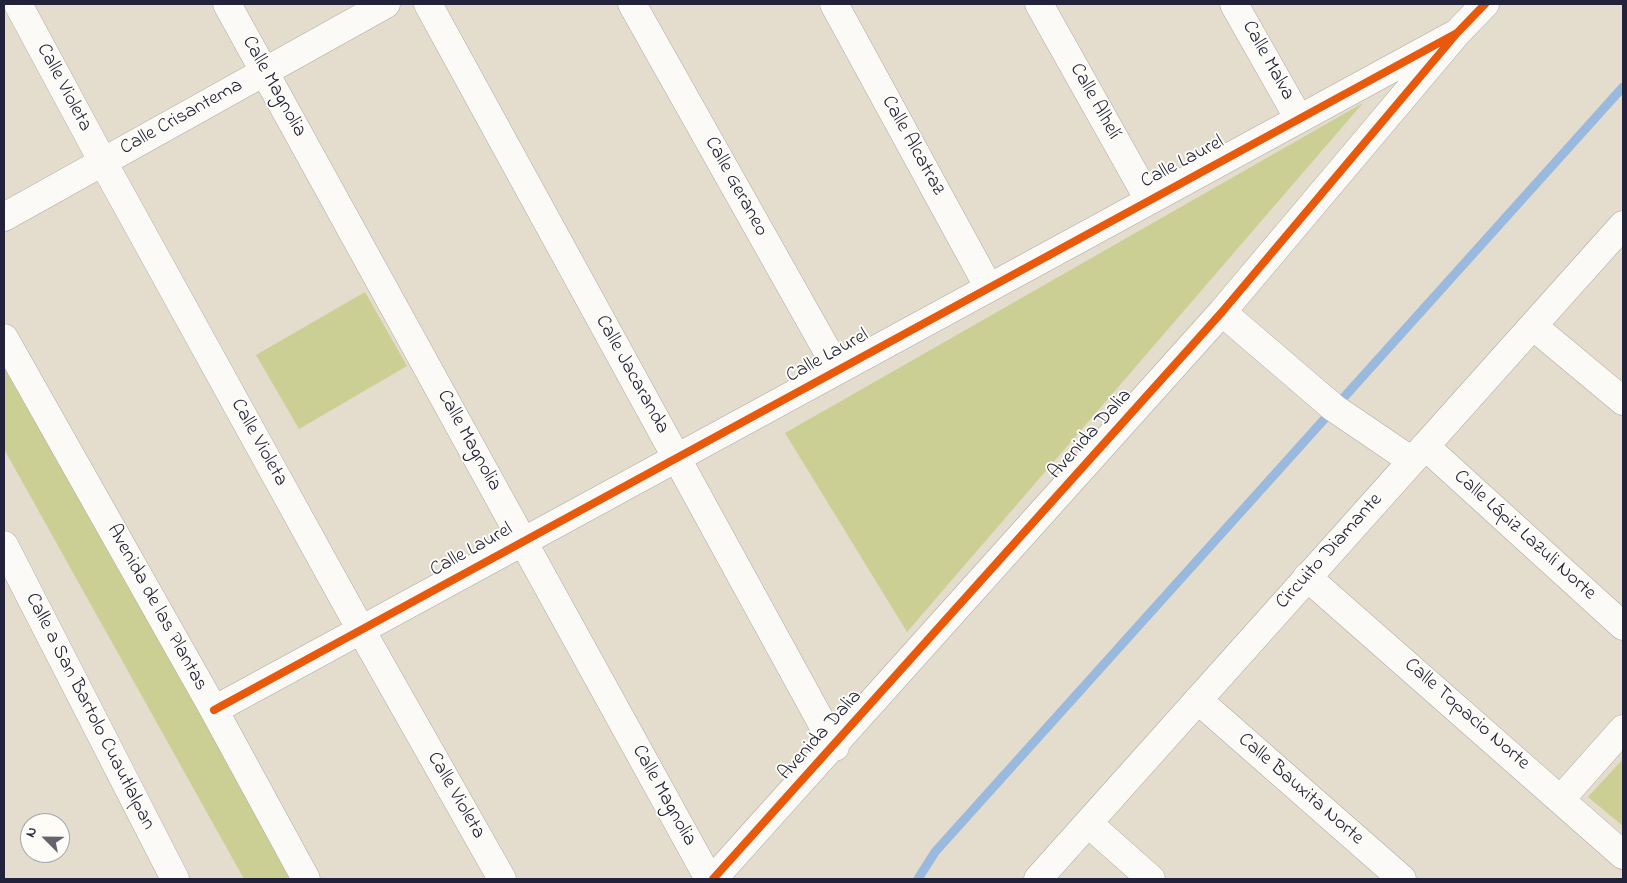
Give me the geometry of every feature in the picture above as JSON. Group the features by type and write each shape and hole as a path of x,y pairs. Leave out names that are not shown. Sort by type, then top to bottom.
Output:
{"street":[{"name":"Calle Violeta","path":"18,4 361,630 502,879"},
{"name":"Calle Magnolia","path":"227,4 709,879"},
{"name":"Calle Crisantema","path":"4,217 386,4"},
{"name":"Calle Jacaranda","path":"428,4 835,747"},
{"name":"Calle Geraneo","path":"632,4 838,370"},
{"name":"Calle Alcatraz","path":"834,4 989,288"},
{"name":"Calle Alhelí","path":"1039,4 1149,200"},
{"name":"Calle Malva","path":"1234,4 1299,119"},
{"name":"Calle Laurel","path":"214,710 1299,119 1466,16"},
{"name":"Avenida Dalia","path":"713,879 835,747 1222,312 1466,16"},
{"name":"Circuito Diamante","path":"1038,879 1623,226"},
{"name":"Calle Lápiz Lazuli Norte","path":"1222,312 1334,408 1418,453 1623,626"},
{"path":"1533,326 1623,401"},
{"name":"Avenida de las Plantas","path":"4,338 214,710 306,879"},
{"name":"Calle a San Bartolo Cuautlalpan","path":"4,545 175,879"},
{"name":"Calle Topacio Norte","path":"1308,577 1623,855"},
{"name":"Calle Bauxita Norte","path":"1198,700 1402,879"},
{"path":"1561,799 1623,729"},
{"path":"1088,823 1151,879"}],"green space":[{"path":"1363,103 907,632 785,433"},
{"path":"365,292 407,366 299,429 256,355"},
{"path":"4,356 297,879 244,879 4,449"},
{"path":"1623,759 1623,826 1588,797"}],"waterway":[{"path":"918,879 935,852 1623,87"}],"cycle path":[{"path":"713,879 1222,312 1457,33 1485,4"},
{"path":"214,710 1457,33"}]}
